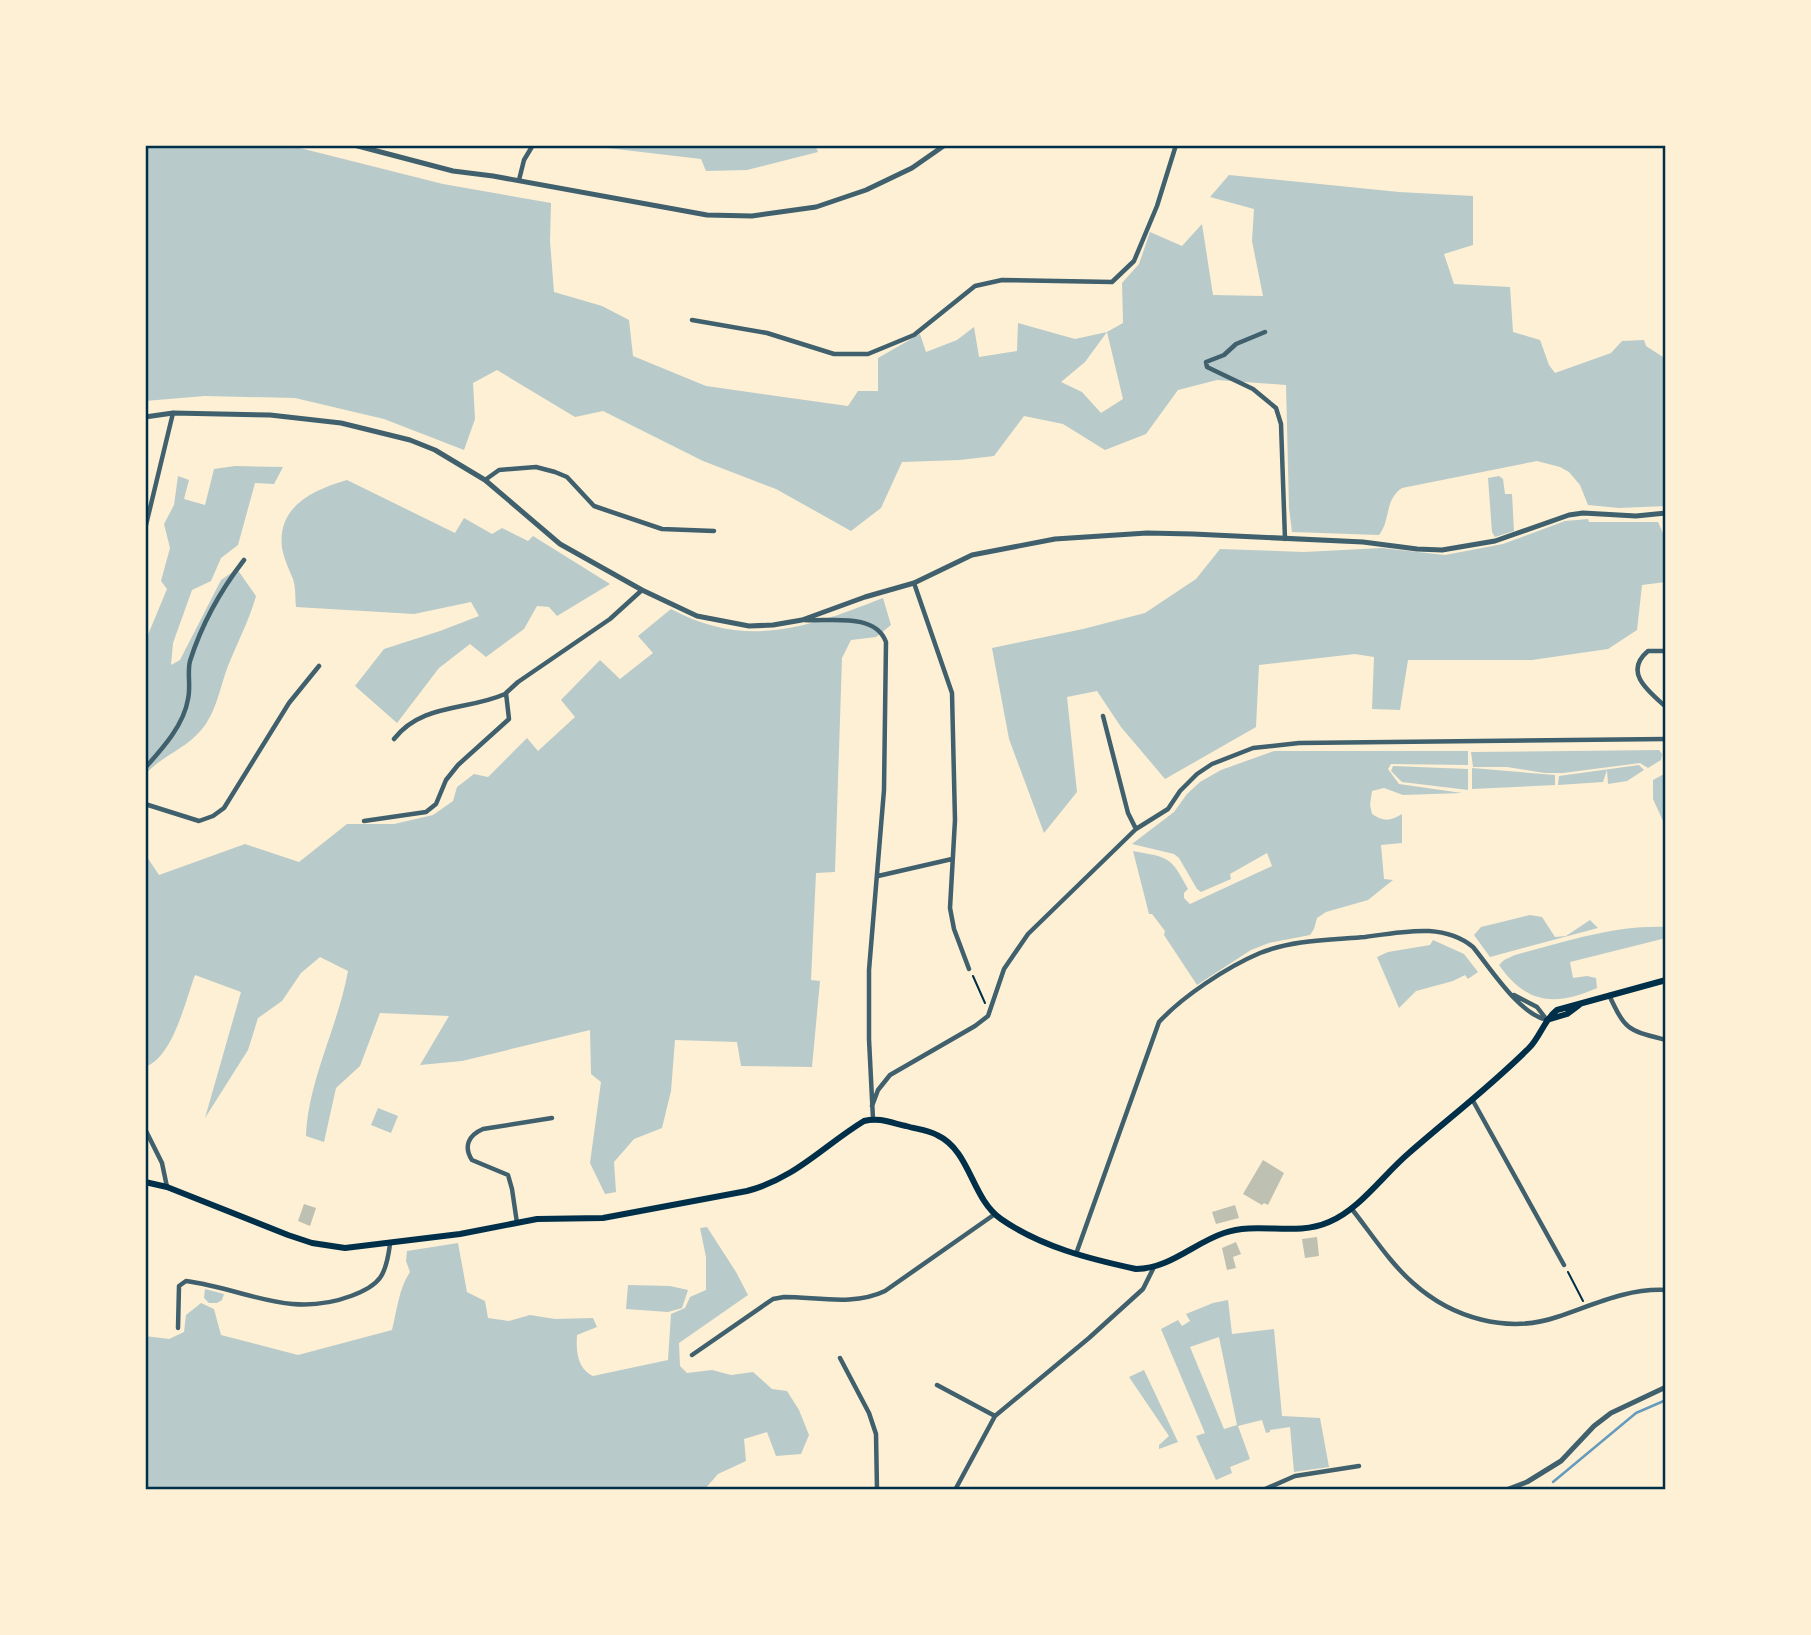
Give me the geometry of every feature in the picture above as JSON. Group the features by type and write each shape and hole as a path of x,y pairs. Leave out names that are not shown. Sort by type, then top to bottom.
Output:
{"main road":[{"path":"145,1182 167,1187 312,1243 345,1248 460,1234 544,1219 603,1218 756,1188 789,1175 853,1127 873,1119 929,1132 945,1140 958,1153 978,1194 995,1213 1017,1229 1076,1255 1136,1269 1154,1267 1224,1233 1251,1227 1306,1228 1335,1220 1352,1208 1410,1152 1531,1046 1546,1020 1567,1014 1580,1004 1608,994 1666,980"}],"street":[{"path":"354,145 440,169 519,180 694,213 752,216 816,207 866,190 912,168 945,145"},
{"path":"519,180 524,160 533,145"},
{"path":"692,320 767,333 835,354 868,354 914,335 967,291 985,283 1002,280 1112,282 1134,261 1157,206 1176,145"},
{"path":"1265,332 1236,344 1224,355 1206,362 1207,367 1253,389 1276,408 1281,424 1285,540"},
{"path":"145,529 173,413"},
{"path":"145,417 173,413 270,415 357,426 425,446 485,480 560,544 681,609 712,620 762,626 802,620 861,622 874,626 883,633 886,642 885,764 869,970 873,1119"},
{"path":"485,480 506,468 536,467 555,471 567,477 594,506 662,529 714,531"},
{"path":"802,620 914,583 972,555 1027,543 1147,533 1363,541 1442,550 1495,541 1554,519 1576,514 1636,516 1666,513"},
{"path":"145,768 181,719 188,699 189,665 195,646 213,602 244,560"},
{"path":"914,583 952,693 955,820 950,908 954,929 969,969"},
{"path":"394,739 403,727 418,717 506,693 518,682 610,620 642,590"},
{"path":"1666,651 1648,651 1638,662 1636,671 1641,681 1666,707"},
{"path":"145,804 199,821 224,808 289,703 319,666"},
{"path":"364,821 426,812 436,804 446,780 458,765 509,719 506,693"},
{"path":"1103,716 1128,813 1136,829"},
{"path":"872,1106 878,1090 890,1074 988,1016 1004,969 1028,934 1136,829 1168,808 1180,791 1212,764 1253,748 1299,743 1666,739"},
{"path":"878,876 952,859"},
{"path":"1076,1255 1159,1022 1187,998 1240,962 1290,944 1416,931 1444,933 1466,941 1518,1004 1531,1015 1546,1020"},
{"path":"1608,994 1624,1025 1636,1032 1666,1040"},
{"path":"1513,995 1537,1007 1546,1020"},
{"path":"1472,1099 1564,1265"},
{"path":"517,1223 510,1179 505,1172 472,1160 468,1150 470,1139 473,1134 483,1129 552,1118"},
{"path":"145,1129 162,1163 167,1187"},
{"path":"1352,1208 1412,1282 1440,1302 1473,1318 1499,1323 1530,1324 1624,1293 1666,1290"},
{"path":"692,1355 773,1299 860,1299 885,1291 995,1213"},
{"path":"178,1328 179,1286 186,1281 291,1305 320,1305 372,1287 384,1274 390,1244"},
{"path":"955,1490 995,1416 1143,1289 1154,1267"},
{"path":"840,1358 869,1413 876,1434 877,1490"},
{"path":"937,1385 995,1416"},
{"path":"1506,1490 1527,1482 1561,1461 1594,1426 1611,1413 1666,1387"},
{"path":"1263,1490 1296,1476 1359,1466"}],"path":[{"path":"969,969 989,1012"},
{"path":"1564,1265 1582,1299"}],"shaded area":[{"path":"145,145 288,145 443,184 551,203 550,241 554,292 602,306 629,320 633,356 706,386 848,406 858,391 878,391 878,358 920,334 926,352 957,340 974,327 979,357 1017,351 1018,323 1075,339 1107,332 1123,323 1122,283 1139,264 1150,232 1182,246 1202,224 1213,295 1263,296 1252,241 1254,209 1210,197 1229,175 1399,192 1473,196 1473,245 1444,254 1454,284 1510,287 1513,332 1540,340 1549,365 1555,373 1611,353 1622,341 1644,340 1646,346 1666,359 1666,506 1619,508 1588,505 1580,485 1569,472 1537,461 1402,488 1392,498 1379,535 1292,532 1286,385 1217,380 1178,390 1146,434 1105,450 1063,424 1024,416 994,456 902,462 881,508 851,531 776,489 703,461 603,411 575,417 497,370 473,383 475,419 464,450 384,419 295,398 205,396 145,401","holes":["1107,332 1123,399 1101,413 1082,392 1061,382 1085,362"]},
{"path":"599,145 815,145 818,152 747,170 706,171 701,159"},
{"path":"235,466 283,467 274,484 255,483 238,545 221,558 211,581 192,590 173,643 171,665 180,660 221,580 237,569 256,596 207,722 193,739 145,775 145,642 167,589 161,581 170,548 164,524 174,505 178,476 189,480 184,499 205,505 214,469"},
{"path":"1499,476 1503,479 1505,494 1512,494 1514,531 1495,537 1492,532 1488,478"},
{"path":"347,480 455,533 464,518 492,534 502,528 528,541 533,536 610,584 557,616 549,607 537,606 524,629 486,657 470,644 439,668 397,723 355,686 384,649 479,616 471,602 414,614 296,607 294,582 282,548 285,521 291,511 310,495"},
{"path":"1588,519 1589,522 1658,522 1666,540 1666,582 1642,585 1637,630 1608,649 1532,660 1408,660 1400,710 1372,709 1374,657 1355,654 1259,665 1256,727 1165,779 1121,727 1097,691 1067,697 1077,792 1044,833 1009,739 992,648 1145,613 1196,579 1220,549 1304,552 1382,548 1445,555 1503,544 1565,521"},
{"path":"883,598 891,625 876,637 851,640 842,658 835,872 816,873 811,980 820,981 812,1067 741,1066 737,1042 675,1040 671,1091 662,1128 634,1139 614,1162 616,1192 605,1194 590,1163 601,1082 591,1074 590,1030 462,1061 420,1065 449,1016 380,1013 360,1066 336,1088 324,1142 306,1136 312,1094 338,1013 348,971 320,957 301,973 282,1001 258,1018 248,1050 205,1118 241,992 195,975 170,1041 155,1061 145,1067 145,854 159,875 245,844 299,862 347,824 394,824 433,815 453,801 457,787 474,774 488,777 527,738 538,751 575,717 561,700 600,660 620,679 653,653 638,636 671,609 726,629 778,630 829,618"},
{"path":"1659,750 1662,754 1661,760 1648,768 1640,763 1563,773 1507,767 1473,767 1471,752"},
{"path":"1274,751 1468,751 1468,765 1391,764 1388,769 1399,784 1462,793 1403,795 1384,788 1372,791 1372,814 1387,820 1402,814 1402,843 1381,845 1384,879 1393,880 1368,900 1326,912 1317,918 1310,935 1269,943 1251,950 1197,985 1164,935 1165,931 1152,914 1149,914 1133,851 1161,857 1172,864 1188,889 1184,898 1190,904 1272,866 1267,853 1230,874 1231,879 1201,892 1174,854 1132,844 1174,812 1200,782 1221,770"},
{"path":"1639,765 1644,770 1627,781 1608,784 1607,770 1603,782 1558,785 1559,776"},
{"path":"1393,766 1468,769 1468,790 1402,782 1391,771"},
{"path":"1472,768 1555,775 1555,785 1472,789"},
{"path":"1666,773 1666,817 1663,821 1653,799 1653,780"},
{"path":"1530,915 1542,917 1555,937 1566,936 1590,920 1598,928 1490,957 1474,935 1481,927"},
{"path":"1666,927 1666,938 1570,962 1573,978 1596,978 1597,988 1568,998 1532,995 1520,988 1499,965 1515,955 1590,935"},
{"path":"1433,940 1464,954 1478,972 1468,979 1465,975 1416,991 1399,1008 1377,957 1388,952 1430,945"},
{"path":"378,1108 398,1116 391,1133 371,1125"},
{"path":"707,1227 748,1295 679,1343 680,1366 687,1373 712,1370 731,1375 753,1372 772,1389 787,1391 799,1410 809,1435 801,1454 776,1456 767,1432 744,1439 746,1461 718,1474 704,1490 145,1490 145,1336 169,1339 184,1332 186,1315 201,1303 214,1309 221,1335 298,1355 392,1330 401,1292 410,1272 406,1261 407,1251 458,1243 467,1292 485,1301 488,1318 509,1321 530,1315 555,1319 593,1318 597,1327 577,1335 577,1353 584,1369 593,1376 668,1360 671,1314 685,1308 690,1297 706,1290 706,1257 700,1228"},
{"path":"628,1285 670,1286 688,1290 682,1308 668,1312 626,1309"},
{"path":"205,1289 224,1294 222,1300 209,1303 204,1298"},
{"path":"1228,1300 1232,1334 1274,1329 1282,1416 1320,1418 1329,1467 1294,1472 1290,1427 1266,1433 1262,1420 1238,1426 1250,1459 1230,1467 1232,1473 1216,1480 1196,1436 1205,1433 1161,1329 1178,1320 1182,1326 1190,1321 1186,1314","holes":["1219,1337 1237,1425 1224,1429 1190,1347"]},
{"path":"1144,1370 1178,1442 1159,1449 1159,1445 1169,1436 1129,1377"}],"building":[{"path":"1263,1160 1284,1173 1268,1205 1262,1205 1243,1194"},
{"path":"304,1204 316,1208 310,1226 298,1221"},
{"path":"1235,1205 1239,1218 1216,1224 1212,1212"},
{"path":"1317,1237 1319,1256 1305,1258 1302,1239"},
{"path":"1236,1242 1241,1254 1233,1257 1236,1268 1227,1270 1222,1248"}],"waterway":[{"path":"1553,1482 1636,1413 1666,1400"}]}
